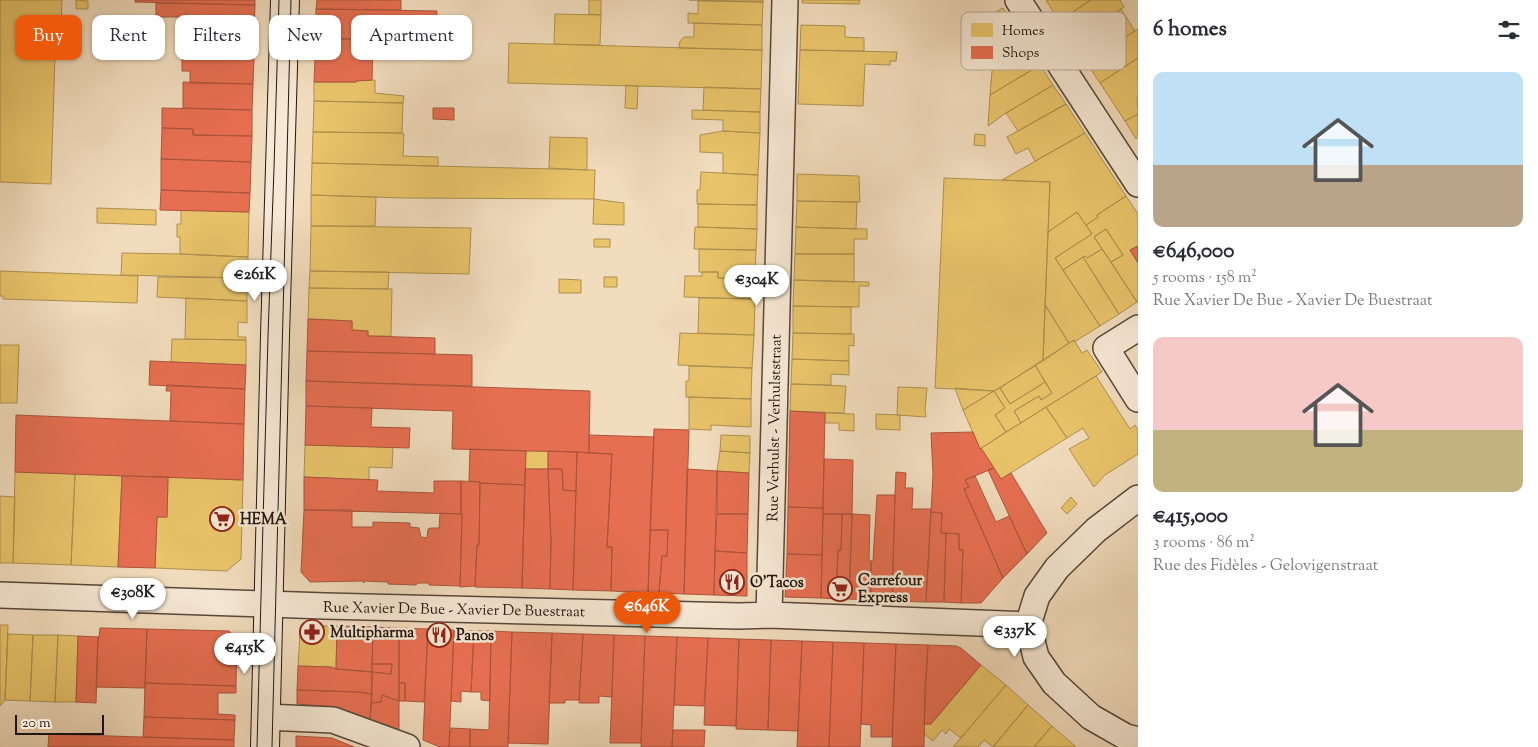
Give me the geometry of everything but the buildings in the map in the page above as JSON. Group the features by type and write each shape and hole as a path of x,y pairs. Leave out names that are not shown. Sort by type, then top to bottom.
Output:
{"main road":[{"path":"265,747 285,0"}],"street":[{"name":"Rue Verhulst - Verhulststraat","path":"769,615 785,0"},
{"path":"1018,0 1026,12"},
{"path":"1064,70 1138,184"},
{"path":"1138,328 1106,348 1138,399"},
{"path":"1138,498 1096,530 1057,568 1037,596 1028,625 1036,657 1054,683 1091,717 1126,737 1138,740"},
{"name":"Rue Xavier De Bue - Xavier De Buestraat","path":"0,595 268,604 739,616 769,615 1028,625"},
{"path":"266,717 333,720 407,747"}],"tram line":[{"path":"257,747 279,0"},
{"path":"272,747 291,0"}],"place":[{"name":"HEMA","path":"222,519"},
{"name":"O'Tacos","path":"732,582"},
{"name":"Carrefour Express","path":"840,589"},
{"name":"Multipharma","path":"312,632"},
{"name":"Panos","path":"439,635"}]}
